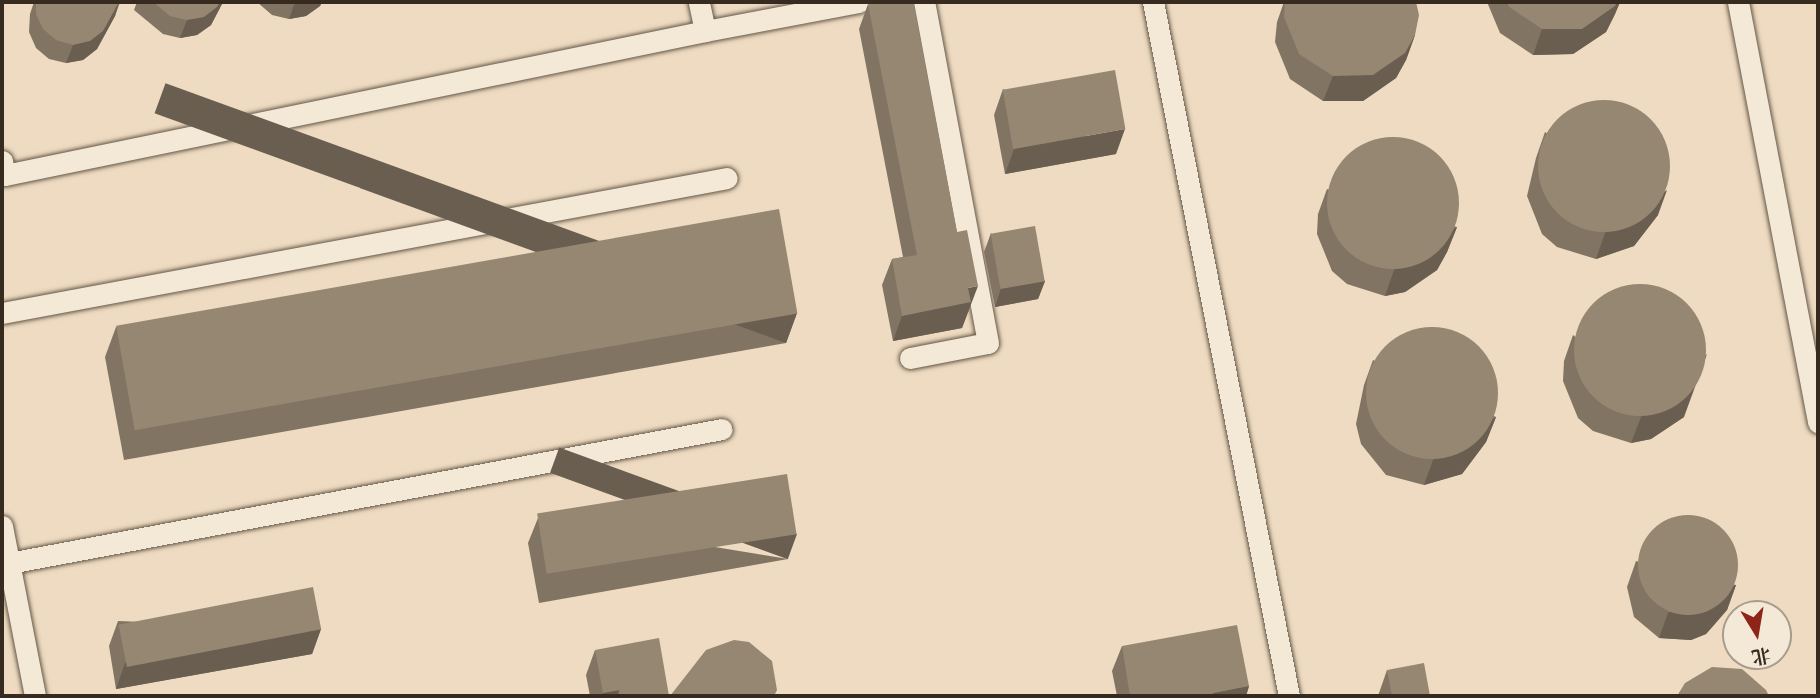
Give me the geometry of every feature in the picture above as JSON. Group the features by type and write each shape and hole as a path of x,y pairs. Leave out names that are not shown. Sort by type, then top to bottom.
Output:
{"lane":[{"path":"699,2 705,31"},
{"path":"2,161 5,175 705,31 859,2"},
{"path":"910,358 988,343 925,2"},
{"path":"1153,2 1289,696"},
{"path":"1738,2 1818,422"},
{"path":"2,313 727,178"},
{"path":"9,563 722,429"},
{"path":"2,526 35,696"}],"building":[{"path":"36,2 119,2 103,31 90,41 73,45 56,40 43,29 36,14"},
{"path":"153,2 220,2 204,17 187,20 170,16"},
{"path":"913,2 957,232 967,230 978,286 968,288 971,302 902,316 892,259 917,255 868,4"},
{"path":"1285,2 1416,2 1419,15 1415,35 1405,53 1373,75 1333,76 1299,54 1284,17"},
{"path":"1507,2 1617,2 1582,29 1542,29 1509,7"},
{"path":"1115,70 1125,129 1013,149 1003,90"},
{"path":"1604,100 1629,105 1651,119 1665,141 1670,166 1665,191 1651,213 1629,227 1604,232 1579,227 1557,213 1543,191 1538,166 1543,141 1557,119 1579,105"},
{"path":"1393,137 1418,142 1440,156 1454,178 1459,203 1454,228 1440,250 1418,264 1393,269 1368,264 1346,250 1332,228 1327,203 1332,178 1346,156 1368,142"},
{"path":"779,209 797,313 135,430 116,326"},
{"path":"1035,226 1045,281 1000,289 991,234"},
{"path":"1640,284 1665,289 1687,303 1701,325 1706,350 1701,375 1687,397 1665,411 1640,416 1615,411 1593,397 1579,375 1574,350 1579,325 1593,303 1615,289"},
{"path":"1432,327 1457,332 1479,346 1493,368 1498,393 1493,418 1479,440 1457,454 1432,459 1407,454 1385,440 1371,418 1366,393 1371,368 1385,346 1407,332"},
{"path":"787,474 797,534 547,574 537,514"},
{"path":"1688,515 1707,518 1724,529 1735,546 1735,584 1725,600 1707,612 1688,615 1669,612 1652,601 1641,584 1638,565 1641,546 1652,529 1669,518"},
{"path":"313,587 321,629 127,667 119,625"},
{"path":"1237,625 1249,686 1213,693 1213,696 1130,696 1122,646"},
{"path":"659,638 669,696 620,696 619,690 603,693 595,650"},
{"path":"734,640 749,642 772,661 777,690 774,696 670,696 706,650"},
{"path":"1424,663 1430,696 1392,696 1387,670"},
{"path":"1712,667 1743,670 1766,690 1769,696 1677,696 1685,683"}]}
